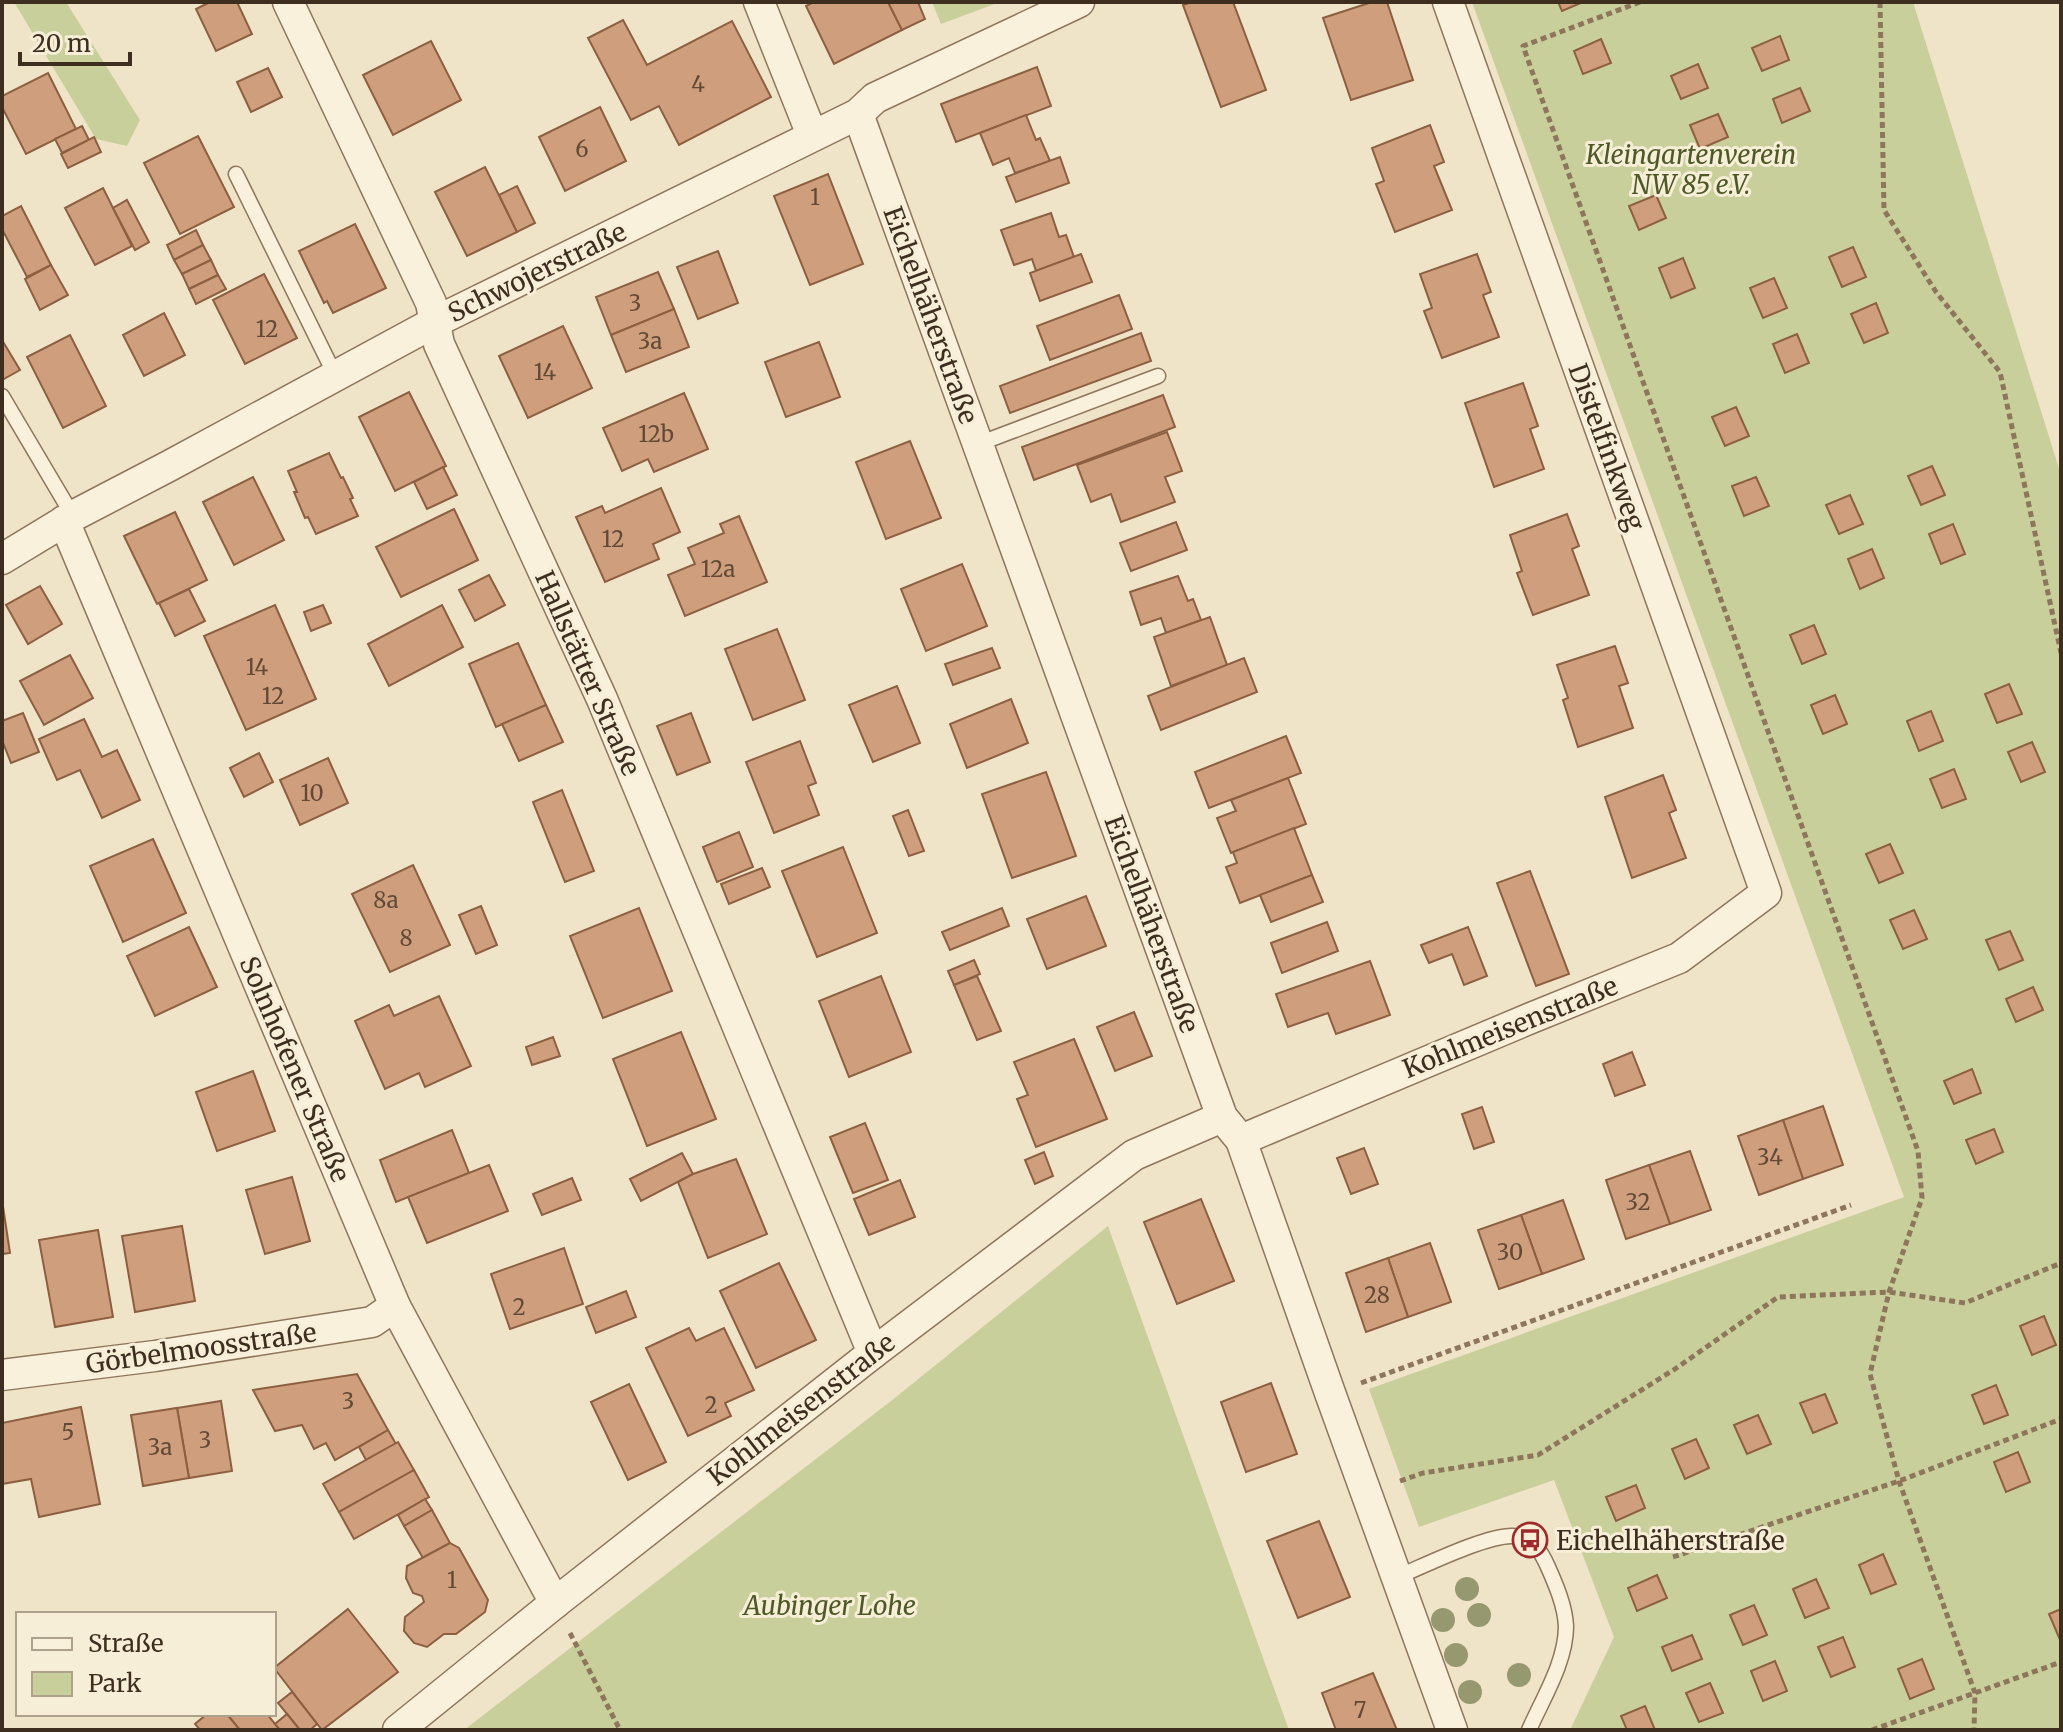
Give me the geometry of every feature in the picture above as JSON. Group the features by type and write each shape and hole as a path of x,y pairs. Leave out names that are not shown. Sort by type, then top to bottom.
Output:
{"street":[{"name":"Hallstätter Straße","path":"288,2 431,303 439,344 602,699 873,1353"},
{"path":"759,2 812,135"},
{"name":"Schwojerstraße","path":"2,559 68,518 435,322 858,114 875,98 1079,2"},
{"name":"Distelfinkweg","path":"1448,2 1766,893"},
{"name":"Eichelhäherstraße","path":"858,114 1452,1730"},
{"name":"Solnhofener Straße","path":"68,518 395,1306 555,1603"},
{"name":"Kohlmeisenstraße","path":"398,1730 873,1353 1134,1155 1231,1128 1474,1041 1679,958 1766,893"},
{"name":"Görbelmoosstraße","path":"2,1375 155,1356 372,1322 395,1306"}],"lane":[{"path":"236,174 335,375"},
{"path":"978,444 1158,376"},
{"path":"2,396 68,518"},
{"path":"1397,1577 1501,1537 1530,1540 1538,1549 1552,1575 1566,1625 1562,1656 1529,1730"}],"path":[{"path":"1880,2 1884,210 1936,292 2000,372 2061,653"},
{"path":"1330,1393 1851,1205"},
{"path":"1400,1481 1423,1473 1538,1455 1675,1369 1778,1297 1889,1292 1965,1303 2061,1263"},
{"path":"1673,1557 1899,1481 2061,1419"},
{"path":"555,1603 620,1730"},
{"path":"1872,1730 2061,1662"}],"green space":[{"path":"14,2 66,2 140,120 127,146 96,139"},
{"path":"932,2 1000,2 941,24"},
{"name":"Kleingartenverein NW 85 e.V.","path":"1472,2 1913,2 2061,475 2061,1730 1570,1730 1614,1637 1554,1480 1419,1527 1369,1389 1904,1197"},
{"name":"Aubinger Lohe","path":"1108,1226 1289,1730 464,1730 891,1401"}],"building":[{"path":"210,2 237,2 252,34 216,51 196,9"},
{"path":"814,2 888,2 902,30 834,64 806,6"},
{"path":"888,2 918,2 925,19 902,30"},
{"path":"1192,2 1233,2 1266,90 1221,107 1183,5"},
{"path":"1372,2 1387,2 1413,80 1351,100 1323,18"},
{"path":"1558,2 1583,2 1562,11"},
{"path":"623,20 647,65 732,21 771,97 679,145 659,106 631,120 588,38"},
{"path":"1780,36 1789,60 1762,71 1752,48"},
{"path":"1601,39 1611,63 1583,74 1574,51"},
{"path":"431,41 461,100 393,135 363,75"},
{"path":"1698,64 1708,88 1681,99 1671,76"},
{"path":"1037,67 1051,106 956,142 941,104"},
{"path":"268,68 282,97 251,112 237,82"},
{"path":"48,73 76,129 26,154 2,107 2,96"},
{"path":"1800,88 1810,111 1782,123 1773,99"},
{"path":"600,107 626,161 565,191 539,137"},
{"path":"1718,114 1728,137 1700,149 1690,125"},
{"path":"1026,115 1036,140 1040,138 1050,161 1015,173 1009,158 993,165 980,133"},
{"path":"1430,125 1444,162 1434,166 1452,210 1395,232 1376,184 1384,181 1372,148"},
{"path":"82,126 89,140 62,153 55,139"},
{"path":"198,136 234,207 180,234 144,163"},
{"path":"94,137 101,152 68,168 61,154"},
{"path":"1060,157 1069,183 1016,202 1006,177"},
{"path":"485,167 517,232 467,256 435,192"},
{"path":"828,174 863,264 810,285 774,196"},
{"path":"517,186 535,223 517,232 499,195"},
{"path":"103,188 132,246 95,265 65,208"},
{"path":"1656,195 1666,218 1639,230 1629,206"},
{"path":"127,200 149,242 135,250 113,208"},
{"path":"21,206 51,265 27,277 2,229 2,216"},
{"path":"1051,213 1059,237 1066,235 1074,257 1036,271 1032,259 1014,265 1001,230"},
{"path":"355,224 386,288 333,313 327,301 324,303 299,251"},
{"path":"196,230 203,245 174,260 167,245"},
{"path":"203,245 211,260 182,274 174,260"},
{"path":"1853,247 1866,277 1842,287 1829,257"},
{"path":"718,251 738,303 698,319 677,267"},
{"path":"1081,254 1092,282 1040,301 1030,273"},
{"path":"1477,254 1491,292 1483,295 1499,337 1442,358 1424,311 1432,308 1420,274"},
{"path":"1683,258 1695,288 1671,298 1659,268"},
{"path":"211,260 218,275 189,289 182,274"},
{"path":"51,265 68,295 40,310 25,279"},
{"path":"658,272 674,309 611,335 596,297"},
{"path":"264,274 297,338 245,364 213,300"},
{"path":"218,275 226,289 196,304 189,289"},
{"path":"1774,278 1787,308 1763,318 1750,288"},
{"path":"1119,295 1132,329 1050,360 1037,326"},
{"path":"1876,303 1888,333 1864,343 1851,314"},
{"path":"674,309 689,347 626,372 611,335"},
{"path":"164,313 185,355 144,376 123,335"},
{"path":"563,326 592,388 528,418 499,356"},
{"path":"1141,333 1151,361 1010,413 1000,386"},
{"path":"1797,334 1809,363 1785,373 1773,344"},
{"path":"70,335 106,406 63,428 27,357"},
{"path":"2,340 20,370 2,380"},
{"path":"819,342 840,397 786,417 765,362"},
{"path":"1523,383 1538,426 1530,429 1544,469 1494,487 1465,403"},
{"path":"409,392 446,466 395,491 359,417"},
{"path":"684,393 708,449 654,472 648,459 622,471 603,428"},
{"path":"1163,395 1175,427 1034,480 1022,447"},
{"path":"1736,407 1749,436 1725,446 1712,417"},
{"path":"1167,432 1182,471 1165,477 1175,502 1121,522 1111,494 1091,502 1077,465"},
{"path":"910,441 941,518 886,539 856,462"},
{"path":"329,453 353,498 350,499 358,516 316,534 308,517 305,518 288,471"},
{"path":"1932,466 1945,495 1921,505 1908,476"},
{"path":"443,467 457,495 427,509 414,482"},
{"path":"253,477 284,540 234,565 203,502"},
{"path":"1756,477 1769,506 1744,516 1732,486"},
{"path":"661,488 680,532 653,544 659,559 605,582 576,517 602,506 605,513"},
{"path":"1850,495 1863,524 1839,534 1826,505"},
{"path":"454,509 478,560 401,597 376,547"},
{"path":"175,512 207,580 157,604 124,536"},
{"path":"1567,514 1579,546 1572,549 1589,595 1533,615 1517,573 1522,571 1510,535"},
{"path":"739,516 767,582 685,616 668,575 695,564 688,548 724,533 720,524"},
{"path":"1176,522 1187,550 1131,571 1120,543"},
{"path":"1953,524 1965,554 1941,564 1929,534"},
{"path":"1872,549 1884,578 1860,589 1848,559"},
{"path":"962,564 987,626 926,651 901,589"},
{"path":"489,575 505,605 475,621 459,590"},
{"path":"1178,576 1188,601 1193,599 1201,620 1166,633 1161,618 1141,625 1130,592"},
{"path":"40,586 62,624 28,644 6,605"},
{"path":"189,589 205,621 175,636 159,603"},
{"path":"275,605 316,699 246,730 204,636"},
{"path":"323,605 331,623 311,631 304,612"},
{"path":"442,605 463,647 389,686 368,644"},
{"path":"1210,617 1227,665 1171,686 1154,637"},
{"path":"1814,625 1826,654 1802,664 1790,635"},
{"path":"777,629 805,700 753,720 725,649"},
{"path":"518,643 546,705 496,727 469,664"},
{"path":"1615,646 1628,683 1619,686 1633,728 1578,747 1563,700 1568,698 1557,665"},
{"path":"992,648 1000,668 953,685 945,664"},
{"path":"70,655 93,698 44,725 20,681"},
{"path":"1244,658 1257,692 1161,730 1148,696"},
{"path":"2009,684 2022,714 1997,723 1985,694"},
{"path":"897,686 920,743 873,762 849,705"},
{"path":"1835,695 1847,724 1823,734 1811,705"},
{"path":"1011,699 1028,743 967,768 950,724"},
{"path":"546,705 563,742 519,761 502,724"},
{"path":"1931,711 1943,741 1919,751 1907,721"},
{"path":"23,713 39,752 11,763 2,740 2,721"},
{"path":"691,713 710,762 677,775 657,726"},
{"path":"84,719 102,757 117,750 140,800 102,818 80,770 57,780 39,739"},
{"path":"1286,736 1301,773 1209,808 1195,772"},
{"path":"800,741 816,783 808,786 819,815 774,833 746,762"},
{"path":"2032,742 2045,772 2021,782 2008,752"},
{"path":"259,753 273,782 244,797 230,768"},
{"path":"328,758 348,803 300,825 280,780"},
{"path":"1954,769 1966,799 1942,808 1930,779"},
{"path":"1046,772 1076,856 1012,878 982,794"},
{"path":"1663,775 1676,810 1669,813 1686,858 1632,878 1605,797"},
{"path":"1288,778 1306,824 1231,853 1217,818 1236,811 1231,800"},
{"path":"562,790 594,871 565,882 533,802"},
{"path":"908,810 924,851 909,856 893,816"},
{"path":"1294,828 1312,875 1240,903 1226,867 1237,863 1233,852"},
{"path":"739,832 753,867 717,882 703,847"},
{"path":"153,839 186,913 123,942 90,866"},
{"path":"1890,844 1903,873 1879,883 1866,854"},
{"path":"843,847 877,933 817,957 782,871"},
{"path":"413,865 450,945 390,972 352,894"},
{"path":"762,868 770,887 729,904 721,884"},
{"path":"1530,871 1569,974 1536,986 1497,883"},
{"path":"1312,875 1323,902 1271,922 1260,895"},
{"path":"1086,896 1106,946 1047,969 1027,919"},
{"path":"481,906 497,945 476,954 459,915"},
{"path":"639,908 672,991 603,1018 570,936"},
{"path":"1002,908 1009,926 950,950 942,932"},
{"path":"1914,910 1927,939 1903,949 1890,920"},
{"path":"1327,922 1338,951 1282,973 1271,943"},
{"path":"189,927 217,987 155,1016 127,956"},
{"path":"1468,927 1487,976 1464,985 1452,954 1429,963 1421,945"},
{"path":"2010,931 2023,960 1999,970 1986,940"},
{"path":"974,960 980,974 954,985 948,971"},
{"path":"1370,961 1390,1015 1336,1034 1328,1013 1288,1027 1276,994"},
{"path":"881,976 911,1052 849,1077 819,1001"},
{"path":"977,976 1001,1031 977,1040 954,985"},
{"path":"2033,987 2043,1010 2016,1022 2006,999"},
{"path":"439,996 471,1066 425,1087 419,1073 385,1089 355,1021 389,1005 394,1016"},
{"path":"1134,1012 1152,1056 1115,1071 1097,1027"},
{"path":"681,1032 716,1119 647,1146 613,1059"},
{"path":"553,1037 560,1056 532,1065 526,1047"},
{"path":"1074,1039 1107,1119 1036,1147 1017,1099 1028,1095 1014,1062"},
{"path":"1632,1052 1645,1085 1615,1096 1603,1064"},
{"path":"1972,1069 1981,1093 1954,1104 1944,1081"},
{"path":"253,1071 275,1131 217,1151 196,1092"},
{"path":"1823,1106 1843,1165 1803,1179 1783,1120"},
{"path":"1482,1107 1494,1142 1474,1149 1462,1114"},
{"path":"1783,1120 1803,1179 1759,1195 1738,1136"},
{"path":"865,1123 888,1180 853,1193 830,1137"},
{"path":"1994,1129 2003,1152 1976,1164 1966,1140"},
{"path":"452,1130 469,1173 396,1202 380,1160"},
{"path":"1364,1148 1378,1184 1351,1194 1337,1158"},
{"path":"1690,1151 1711,1210 1670,1224 1649,1165"},
{"path":"1044,1152 1053,1176 1035,1184 1025,1160"},
{"path":"682,1153 693,1174 641,1201 630,1179"},
{"path":"736,1159 767,1234 708,1258 678,1182"},
{"path":"489,1165 508,1211 427,1243 408,1197"},
{"path":"1649,1165 1670,1224 1626,1239 1606,1180"},
{"path":"292,1177 310,1241 265,1254 246,1190"},
{"path":"572,1178 581,1200 542,1215 533,1194"},
{"path":"900,1180 915,1217 869,1235 854,1199"},
{"path":"1201,1199 1234,1281 1177,1304 1144,1222"},
{"path":"2,1200 10,1253 2,1254"},
{"path":"1563,1200 1584,1259 1542,1274 1521,1215"},
{"path":"1521,1215 1542,1274 1499,1289 1478,1230"},
{"path":"182,1226 195,1301 135,1312 122,1236"},
{"path":"98,1230 113,1317 55,1327 39,1240"},
{"path":"1430,1243 1451,1302 1408,1317 1388,1258"},
{"path":"564,1248 583,1304 510,1329 491,1274"},
{"path":"1388,1258 1408,1317 1366,1332 1346,1273"},
{"path":"779,1263 816,1340 756,1368 720,1291"},
{"path":"626,1291 636,1317 596,1333 586,1307"},
{"path":"2044,1316 2056,1345 2032,1355 2020,1326"},
{"path":"689,1328 696,1341 724,1328 754,1390 725,1403 731,1416 688,1436 646,1348"},
{"path":"357,1374 388,1430 335,1460 326,1443 314,1449 302,1425 275,1431 253,1390"},
{"path":"1271,1383 1297,1454 1246,1472 1221,1402"},
{"path":"629,1384 666,1462 628,1480 591,1402"},
{"path":"1996,1385 2008,1415 1984,1424 1972,1395"},
{"path":"1825,1394 1837,1423 1813,1433 1800,1403"},
{"path":"221,1401 232,1471 189,1478 177,1408"},
{"path":"81,1407 100,1504 39,1517 31,1479 2,1484 2,1423"},
{"path":"177,1408 189,1478 143,1486 131,1415"},
{"path":"1758,1415 1771,1444 1747,1454 1734,1425"},
{"path":"388,1430 396,1444 366,1460 359,1447"},
{"path":"1696,1439 1709,1468 1685,1479 1672,1449"},
{"path":"398,1442 414,1470 339,1512 323,1484"},
{"path":"2018,1452 2030,1482 2006,1492 1994,1462"},
{"path":"414,1470 429,1497 354,1539 339,1512"},
{"path":"1636,1485 1645,1508 1616,1521 1606,1497"},
{"path":"425,1499 432,1510 404,1526 398,1515"},
{"path":"432,1510 450,1543 423,1558 404,1526"},
{"path":"1319,1521 1350,1597 1298,1618 1267,1541"},
{"path":"450,1543 459,1548 488,1600 485,1612 456,1634 444,1634 427,1647 414,1643 404,1631 405,1617 424,1602 422,1596 413,1593 406,1578 407,1566"},
{"path":"1883,1554 1896,1584 1871,1594 1859,1565"},
{"path":"1657,1575 1667,1598 1637,1611 1628,1588"},
{"path":"1816,1579 1829,1608 1805,1618 1793,1589"},
{"path":"1754,1605 1767,1635 1743,1645 1730,1615"},
{"path":"348,1609 398,1672 322,1730 276,1671 276,1666"},
{"path":"2061,1609 2061,1642 2049,1614"},
{"path":"1692,1635 1702,1659 1672,1671 1662,1647"},
{"path":"1843,1637 1855,1667 1831,1677 1818,1647"},
{"path":"1922,1659 1934,1689 1910,1699 1898,1669"},
{"path":"1775,1661 1787,1691 1763,1701 1751,1671"},
{"path":"1373,1673 1397,1730 1336,1730 1322,1693"},
{"path":"1710,1683 1723,1713 1699,1722 1686,1693"},
{"path":"292,1692 317,1724 310,1730 300,1730 278,1703"},
{"path":"1645,1706 1655,1730 1627,1730 1621,1716"},
{"path":"287,1714 300,1730 280,1730 275,1724"},
{"path":"205,1716 229,1716 240,1730 200,1730 195,1724"},
{"path":"229,1716 269,1716 280,1730 240,1730"}],"place":[{"name":"Eichelhäherstraße","path":"1530,1540"}]}
